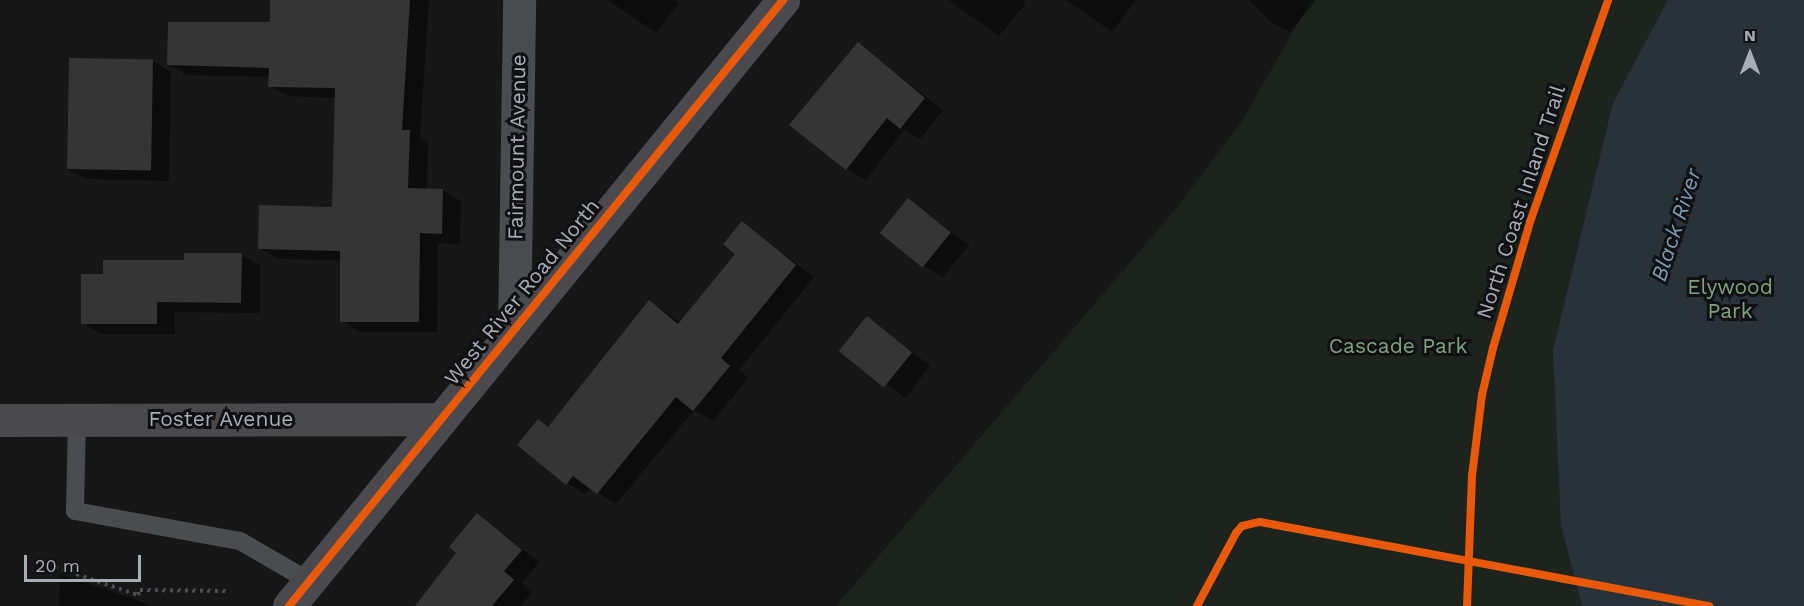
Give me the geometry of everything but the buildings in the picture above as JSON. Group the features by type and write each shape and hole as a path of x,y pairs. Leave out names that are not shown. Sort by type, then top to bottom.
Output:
{"street":[{"name":"Fairmount Avenue","path":"514,330 519,0"},
{"name":"West River Road North","path":"289,606 783,0"},
{"name":"Foster Avenue","path":"0,420 441,419"}],"lane":[{"path":"77,420 75,511 240,541 309,581"}],"path":[{"path":"55,567 138,595 140,590 227,591"}],"green space":[{"name":"Cascade Park","path":"1311,0 1804,0 1804,606 836,606 1174,211 1242,121"}],"water":[{"name":"Black River","path":"1668,0 1804,0 1804,606 1582,606 1561,525 1553,350 1613,103"}],"cycle path":[{"path":"289,606 783,0"},
{"name":"North Coast Inland Trail","path":"1467,606 1472,476 1482,395 1493,348 1530,222 1608,0"},
{"path":"1197,606 1236,533 1242,526 1260,522 1709,606"}],"park label":[{"name":"Elywood Park","path":"1730,299"}]}
